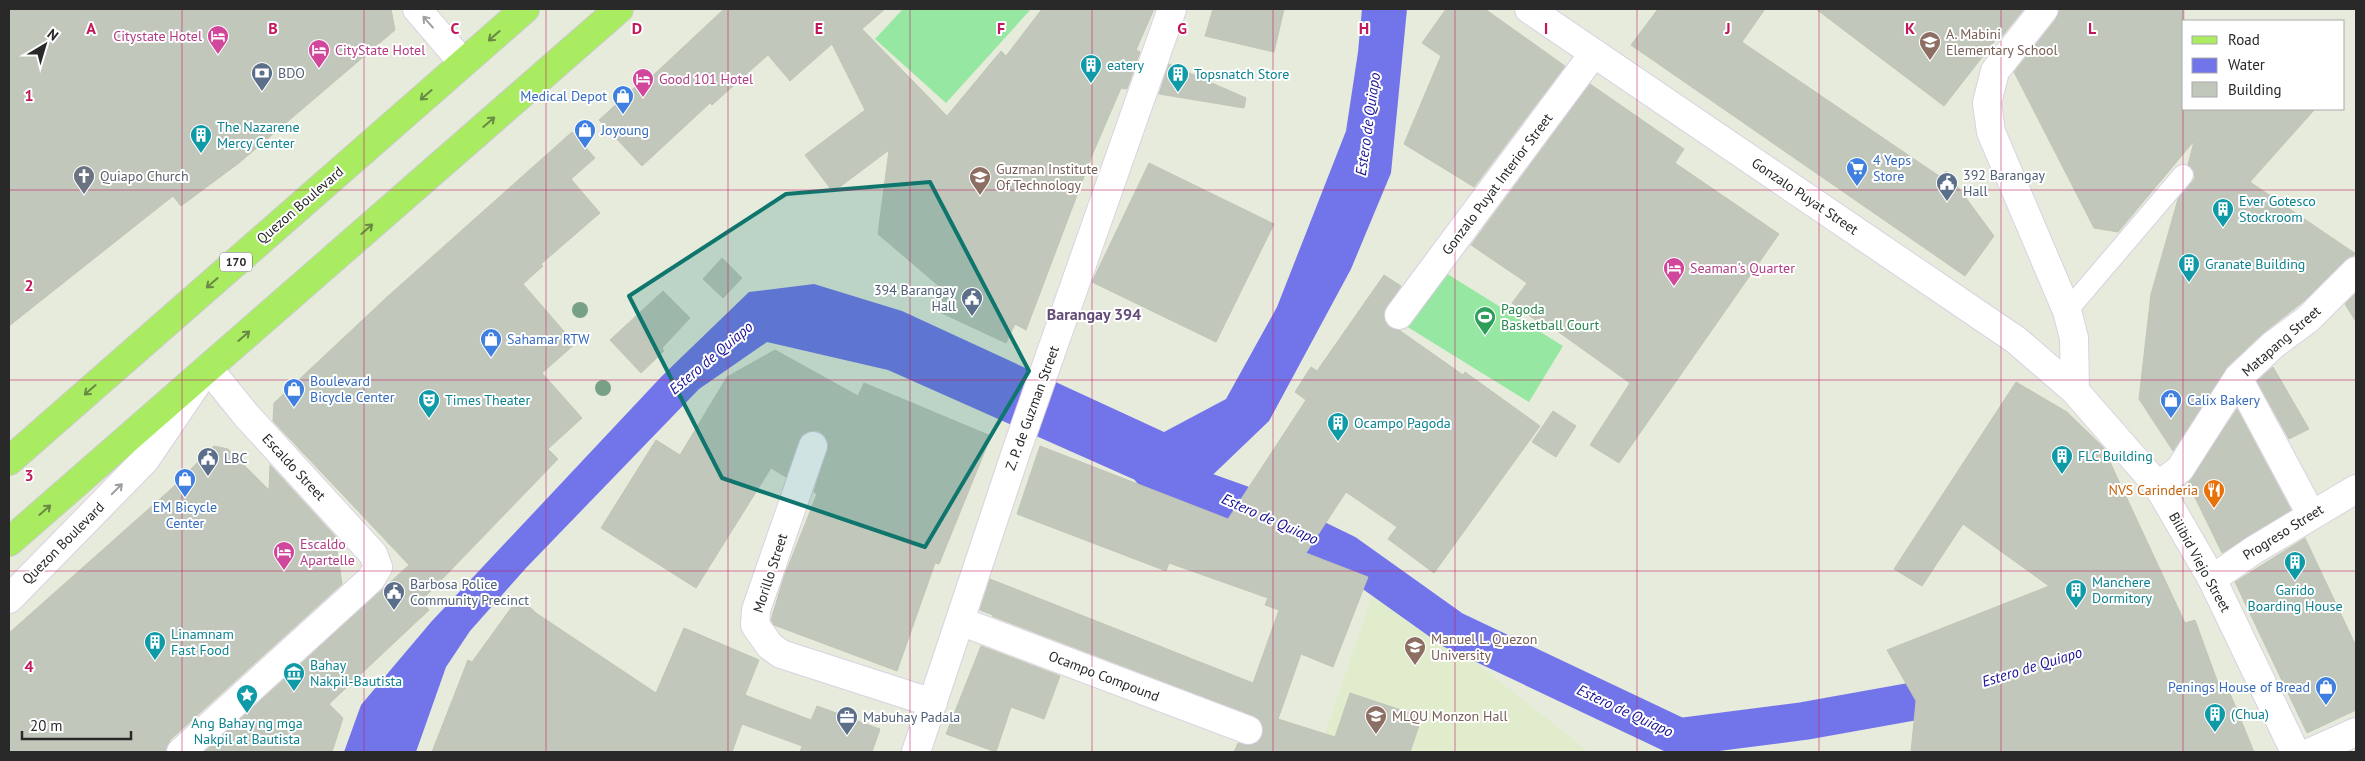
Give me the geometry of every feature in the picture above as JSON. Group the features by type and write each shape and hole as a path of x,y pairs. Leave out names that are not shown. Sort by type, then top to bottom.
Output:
{"main road":[{"name":"Quezon Boulevard","path":"9,461 525,9"},
{"name":"Quezon Boulevard","path":"9,542 619,9"}],"street":[{"path":"417,9 463,62"},
{"name":"Z. P. de Guzman Street","path":"916,752 1017,448 1172,9"},
{"name":"Gonzalo Puyat Street","path":"1529,9 2016,340 2075,391"},
{"path":"2044,9 1995,71 1987,103 1992,132 2067,311 2074,338 2075,391"},
{"name":"Gonzalo Puyat Interior Street","path":"1399,315 1594,53"},
{"name":"Matapang Street","path":"2158,486 2180,469 2238,378 2273,345 2308,319 2356,271"},
{"name":"Escaldo Street","path":"181,752 372,579 378,567 373,554 246,415 208,368"},
{"name":"Quezon Boulevard","path":"9,599 145,460 208,368"},
{"path":"2238,378 2311,514"},
{"name":"Bilibid Viejo Street","path":"2075,391 2158,486 2212,579 2295,752"},
{"name":"Morillo Street","path":"813,446 756,610 755,625 770,646 781,654 933,702"},
{"name":"Progreso Street","path":"2212,579 2311,514 2356,489"},
{"name":"Ocampo Compound","path":"960,621 1248,730"},
{"path":"2311,752 2356,732"}],"lane":[{"path":"2067,311 2183,175"}],"highlighted area":[{"path":"930,182 1029,371 925,547 722,478 629,296 786,194"}],"shaded area":[{"name":"Manuel L. Quezon University","path":"1376,584 1589,752 1319,752"}],"green space":[{"path":"903,9 1031,9 946,103 875,39"},
{"name":"Pagoda Basketball Court","path":"1441,270 1563,346 1529,402 1406,326"}],"water":[{"path":"1362,9 1407,9 1391,173 1351,269 1269,421 1198,489 1160,491 888,370 767,342 699,389 526,568 470,631 446,667 416,752 344,752 361,705 431,622 662,376 749,292 814,284 902,311 1164,432 1226,399 1277,307 1346,131 1358,52"}],"building":[{"path":"9,9 391,9 395,30 239,163 181,206 173,196 9,326"},
{"path":"724,9 885,9 862,29 947,116 1001,51 1006,56 1042,9 1154,9 1136,50 1140,52 1127,89 1121,88 1093,153 1026,330 1015,324 1006,343 931,308 940,287 878,234 889,150 833,192 805,155 865,110 832,44 790,81 768,55 712,105 710,103 642,166 599,120 644,79 647,81"},
{"path":"1213,9 1284,9 1274,52 1205,36"},
{"path":"1446,9 1485,9 1565,66 1474,187 1404,144 1441,56 1422,43"},
{"path":"1658,9 1765,9 1742,42 1942,178 1946,171 1994,236 1965,276 1631,45"},
{"name":"A. Mabini Elementary School","path":"1816,9 2024,9 1998,41 1997,38 1944,106"},
{"path":"2059,9 2184,9 2184,20 2182,20 2182,110 2314,110 2250,182 2356,254 2345,260 2304,301 2262,334 2227,367 2173,451 2139,399 2151,294 2178,199 2195,178 2194,171 2188,165 2194,141 2118,232 2094,228 2014,72 2056,19"},
{"path":"1169,64 1246,98 1244,108 1159,94"},
{"path":"1590,84 1684,149 1675,163 1779,234 1619,463 1590,445 1630,383 1546,323 1544,326 1512,303 1527,283 1471,245"},
{"path":"572,132 595,158 571,179 600,213 541,264 543,266 523,284 575,344 542,373 582,418 548,449 558,459 421,601 429,610 329,704 343,718 332,752 204,752 409,565 273,421 274,403 387,297"},
{"path":"1149,163 1274,224 1216,342 1092,282"},
{"path":"722,258 742,278 723,298 703,279"},
{"path":"1384,275 1401,286 1384,313 1385,321 1389,327 1399,330 1463,375 1465,372 1540,426 1434,573 1388,539 1397,527 1346,492 1306,553 1368,577 1333,667 1301,654 1278,719 1335,737 1350,693 1422,717 1410,752 1234,752 1238,743 1251,745 1258,742 1262,736 1263,727 1260,720 1254,716 980,610 990,579 1253,683 1279,610 1265,605 1268,598 1169,563 1166,571 1017,514 1040,446 1228,519 1306,400 1295,392 1311,367 1317,371"},
{"path":"663,291 690,318 662,348 664,351 641,373 610,340"},
{"path":"2356,293 2356,322 2345,304"},
{"path":"775,350 858,396 864,383 991,436 939,564 935,563 897,671 774,625 771,620 784,577 817,494 814,492 828,444 825,436 819,431 811,431 802,435 786,477 771,468 696,588 601,528 656,440 680,455 727,377"},
{"path":"2273,367 2309,429 2289,439 2257,381"},
{"path":"2016,382 2067,412 2103,447 2185,623 2195,620 2222,694 2229,691 2254,752 1911,752 1916,701 1887,650 2049,586 1963,524 1922,586 1894,569"},
{"path":"2237,409 2291,510 2222,553 2188,483"},
{"path":"1553,411 1576,426 1556,457 1532,442"},
{"path":"214,446 228,449 269,490 270,465 335,536 342,584 170,740 166,752 9,752 9,633 170,490"},
{"path":"2305,538 2356,646 2356,710 2307,733 2235,582"},
{"path":"519,597 536,613 656,693 684,628 759,660 745,695 811,720 817,706 880,729 872,752 800,752 802,746 742,724 732,752 432,752 468,660 472,662"},
{"path":"981,646 1060,676 1044,719 1011,707 996,752 946,734"}],"waterway":[{"name":"Estero de Quiapo","path":"1151,470 1170,479 1254,509 1345,553 1453,630 1679,737 1804,721 1938,697 1966,688"}],"place":[{"name":"Citystate Hotel","path":"218,55"},
{"name":"A. Mabini Elementary School","path":"1930,61"},
{"name":"CityState Hotel","path":"319,69"},
{"name":"eatery","path":"1091,84"},
{"name":"BDO","path":"262,92"},
{"name":"Topsnatch Store","path":"1178,93"},
{"name":"Good 101 Hotel","path":"643,98"},
{"name":"Medical Depot","path":"623,115"},
{"name":"Joyoung","path":"585,149"},
{"name":"The Nazarene Mercy Center","path":"201,154"},
{"name":"4 Yeps Store","path":"1857,187"},
{"name":"Quiapo Church","path":"84,195"},
{"name":"Guzman Institute Of Technology","path":"980,196"},
{"name":"392 Barangay Hall","path":"1947,202"},
{"name":"Ever Gotesco Stockroom","path":"2223,228"},
{"name":"Granate Building","path":"2189,283"},
{"name":"Seaman's Quarter","path":"1674,287"},
{"name":"394 Barangay Hall","path":"972,317"},
{"name":"Pagoda Basketball Court","path":"1485,336"},
{"name":"Sahamar RTW","path":"491,358"},
{"name":"Boulevard Bicycle Center","path":"294,408"},
{"name":"Times Theater","path":"429,419"},
{"name":"Calix Bakery","path":"2171,419"},
{"name":"Ocampo Pagoda","path":"1338,442"},
{"name":"FLC Building","path":"2062,475"},
{"name":"LBC","path":"208,477"},
{"name":"EM Bicycle Center","path":"185,498"},
{"name":"NVS Carinderia","path":"2214,509"},
{"name":"Escaldo Apartelle","path":"284,571"},
{"name":"Garido Boarding House","path":"2295,581"},
{"name":"Manchere Dormitory","path":"2076,609"},
{"name":"Barbosa Police Community Precinct","path":"394,611"},
{"name":"Linamnam Fast Food","path":"155,661"},
{"name":"Manuel L. Quezon University","path":"1415,666"},
{"name":"Bahay Nakpil-Bautista","path":"294,692"},
{"name":"Penings House of Bread","path":"2326,706"},
{"name":"Ang Bahay ng mga Nakpil at Bautista","path":"247,714"},
{"name":"(Chua)","path":"2215,733"},
{"name":"MLQU Monzon Hall","path":"1376,735"},
{"name":"Mabuhay Padala","path":"847,736"}],"district":[{"name":"Barangay 394","path":"1094,314"}]}
